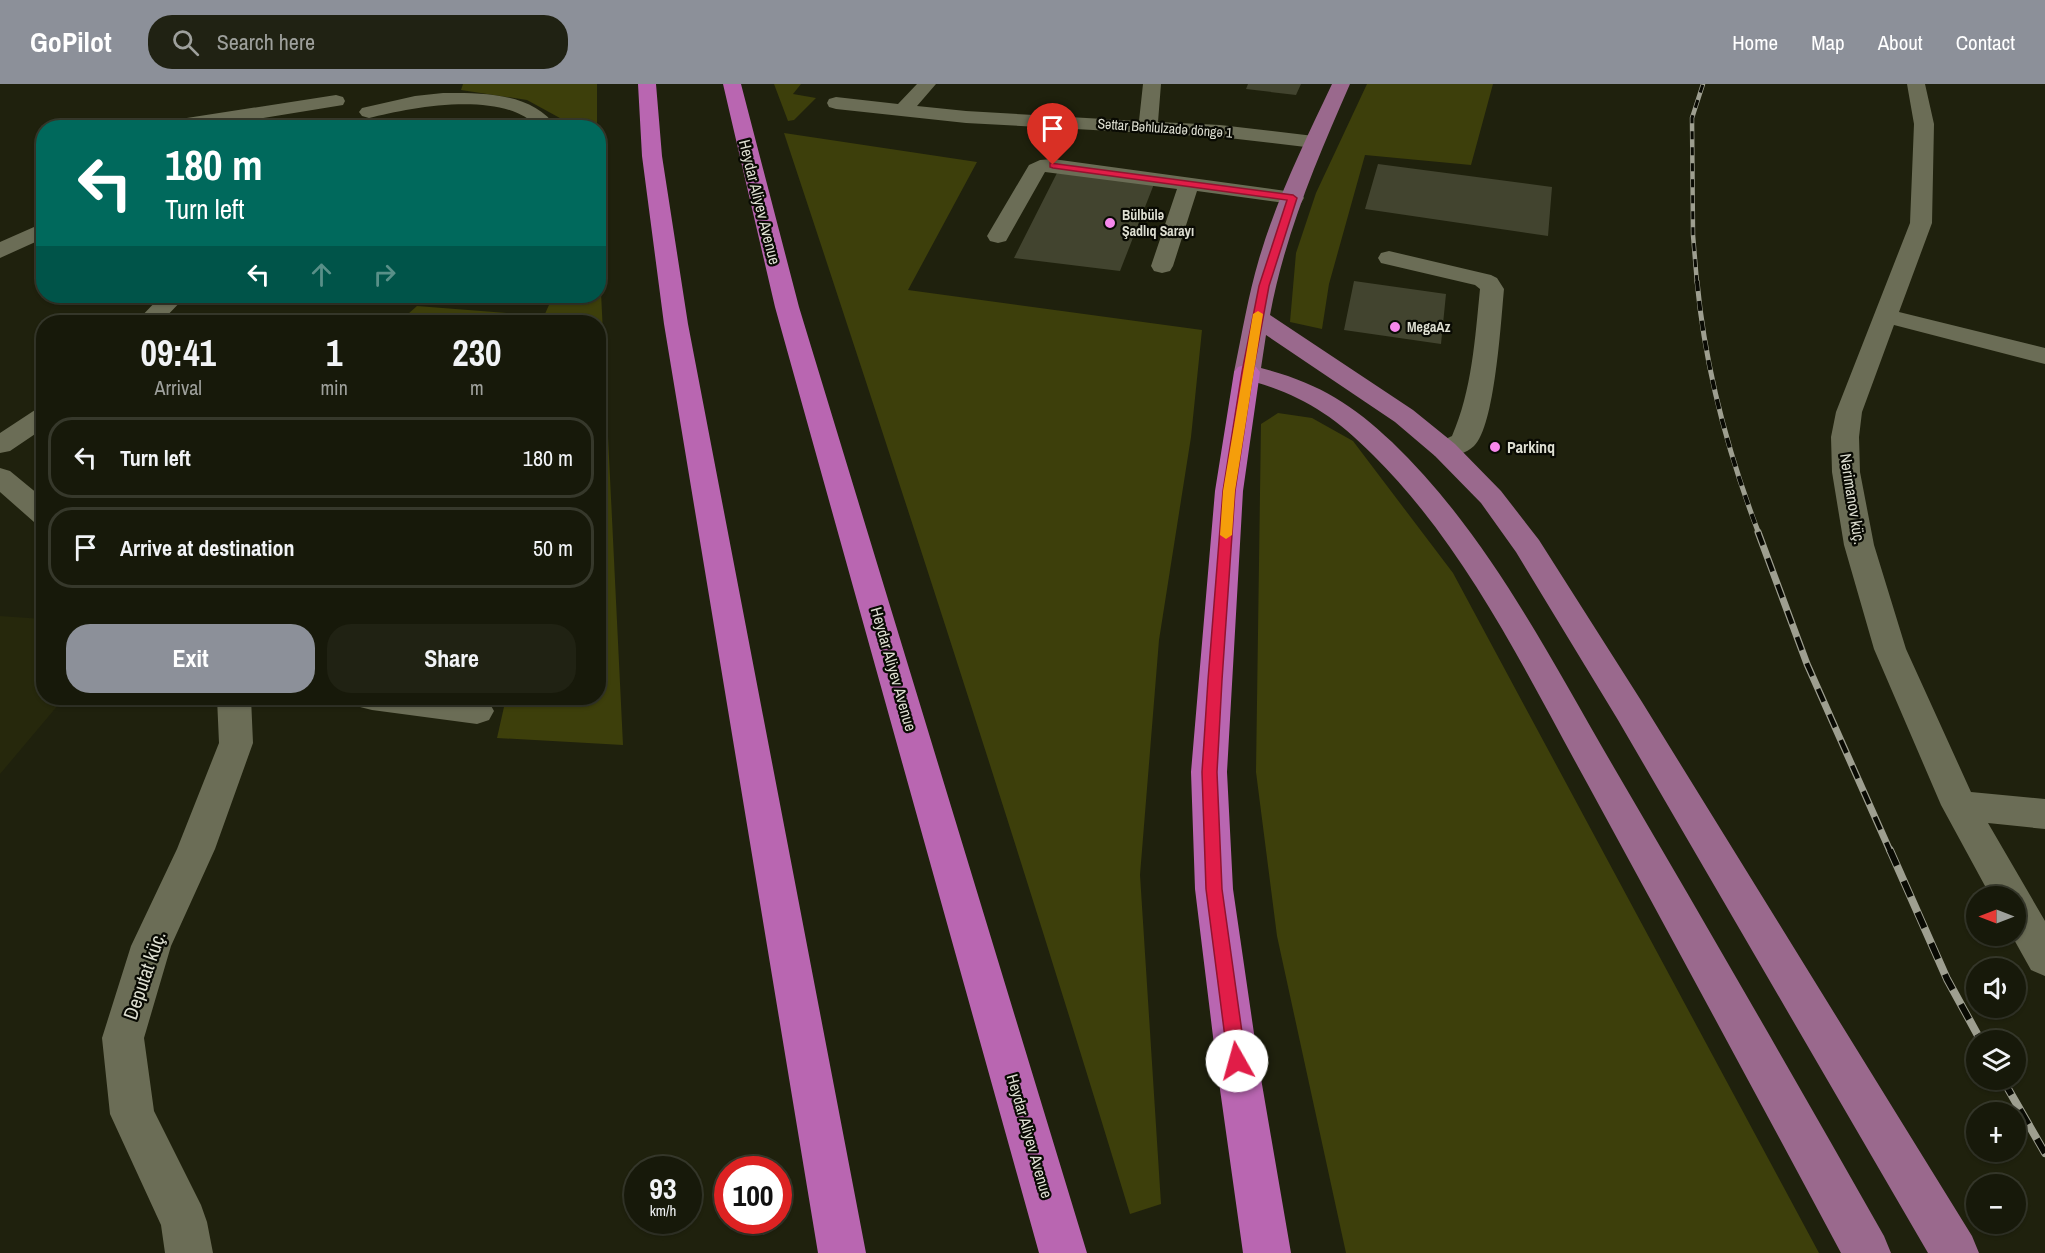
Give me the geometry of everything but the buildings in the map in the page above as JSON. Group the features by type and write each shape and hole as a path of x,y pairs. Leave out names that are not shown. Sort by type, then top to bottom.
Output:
{"highway":[{"path":"647,84 652,156 676,324 842,1253"},
{"name":"Heydar Aliyev Avenue","path":"732,84 787,307 1063,1253"},
{"path":"1247,372 1229,491 1209,772 1214,889 1237,1061 1267,1253"},
{"path":"822,1137 831,1253"}],"main road":[{"path":"1341,84 1314,142 1264,286 1247,372 1300,388 1340,413 1374,442 1431,503 1475,562 1544,677 1708,965 1867,1253"},
{"path":"1258,318 1396,410 1445,450 1491,497 1528,547 1630,711 1955,1253"}],"street":[{"path":"904,110 927,84"},
{"path":"1148,127 1152,84"},
{"name":"Nərimanov küç.","path":"1916,84 1924,124 1921,223 1849,412 1845,437 1846,472 1859,545 1890,649 1959,805 2005,886"},
{"path":"311,88 365,120 444,90 511,104 536,114 541,120"},
{"path":"212,120 336,101"},
{"name":"Səttar Bəhlulzadə döngə 1","path":"836,103 966,117 1220,131 1314,142"},
{"path":"998,236 1040,166 1053,165 1293,198"},
{"path":"1162,266 1189,184"},
{"path":"0,251 34,234"},
{"path":"1389,258 1483,280 1489,283 1492,289 1484,362 1472,426 1464,441 1445,450"},
{"path":"155,315 167,303"},
{"path":"1887,315 2045,356"},
{"path":"0,445 36,421"},
{"path":"0,477 36,508"},
{"name":"Deputat küç.","path":"189,1253 184,1222 132,1114 123,1038 151,946 196,849 236,743 234,705"},
{"path":"429,705 477,711"},
{"path":"1959,805 2045,814"},
{"path":"2026,924 2045,958"}],"shaded area":[{"path":"463,84 597,84 597,120 564,120 527,100 461,90"},
{"path":"774,84 801,84 793,94 816,98 794,120 788,121"},
{"path":"1367,84 1493,84 1471,165 1365,155 1329,284 1322,329 1290,322 1296,253 1316,193"},
{"path":"784,133 977,162 908,290 1202,330 1191,437 1159,640 1140,875 1161,1204 1130,1214 960,672"},
{"path":"550,303 602,303 602,315 544,315"},
{"path":"417,306 531,315 407,315"},
{"path":"606,395 623,745 497,738 504,705 606,705"},
{"path":"1278,413 1312,418 1353,441 1453,573 1819,1253 1346,1253 1277,936 1256,772 1261,424"},
{"path":"0,616 36,619 36,705 58,705 0,774"}],"railway":[{"path":"1697,283 1693,235 1692,118 1703,84"},
{"path":"1697,281 1706,346 1719,410 1737,473 1759,534"},
{"path":"1758,532 1807,664 1890,851"},
{"path":"1890,850 1947,979 1975,1030"},
{"path":"2009,1090 2045,1153"}],"slow traffic":[{"path":"1226,535 1229,491 1258,314"}],"place":[{"name":"Bülbülə Şadlıq Sarayı","path":"1110,223"},
{"name":"MegaAz","path":"1395,327"},
{"name":"Parkinq","path":"1495,447"}],"route":[{"path":"1053,165 1293,198 1264,286 1247,372 1229,491 1209,772 1214,889 1237,1061"}]}
